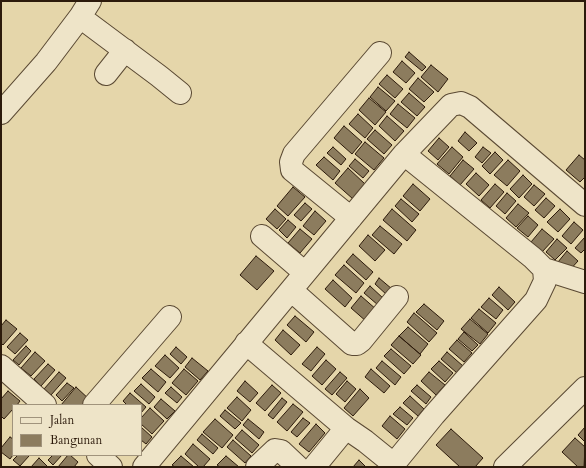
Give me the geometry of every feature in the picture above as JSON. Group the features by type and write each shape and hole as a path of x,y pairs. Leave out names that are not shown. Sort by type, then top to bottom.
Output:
{"street":[{"path":"1,113 46,62 85,9 125,50 180,93"},
{"path":"106,74 125,50"},
{"path":"351,218 292,170 291,162 294,154 380,53"},
{"path":"144,467 404,154 451,105 461,103 470,107 585,205"},
{"path":"404,154 533,258 544,269 585,282"},
{"path":"262,236 305,273"},
{"path":"246,344 346,428 386,458 396,461 434,415 536,300 545,281 544,269"},
{"path":"291,290 352,344 357,344 361,340 397,297"},
{"path":"95,404 170,317"},
{"path":"1,366 44,404"},
{"path":"505,467 585,388"},
{"path":"314,467 346,428"},
{"path":"257,467 275,450 280,451 298,467"}],"building":[{"path":"409,52 426,67 422,71 405,57"},
{"path":"402,61 415,73 406,83 393,72"},
{"path":"431,65 448,79 438,92 421,77"},
{"path":"387,75 403,89 395,98 379,84"},
{"path":"418,78 434,92 424,102 409,89"},
{"path":"378,87 395,101 386,111 370,97"},
{"path":"409,93 425,107 417,116 401,102"},
{"path":"369,98 386,112 375,125 359,110"},
{"path":"398,104 415,118 407,128 390,114"},
{"path":"358,114 373,128 365,138 349,124"},
{"path":"387,116 404,131 395,141 379,126"},
{"path":"344,126 362,142 352,154 334,138"},
{"path":"375,130 392,145 384,154 367,139"},
{"path":"465,132 477,143 469,151 458,141"},
{"path":"439,138 449,147 438,160 428,151"},
{"path":"365,142 384,158 374,170 355,154"},
{"path":"333,147 346,159 341,165 327,153"},
{"path":"452,147 463,157 449,174 437,164"},
{"path":"483,147 491,153 482,163 475,157"},
{"path":"495,152 503,160 490,174 482,166"},
{"path":"579,155 585,160 585,177 580,182 566,170"},
{"path":"324,157 340,171 333,180 316,165"},
{"path":"355,159 369,171 363,178 349,166"},
{"path":"463,160 474,169 460,185 450,176"},
{"path":"508,160 520,171 507,186 494,175"},
{"path":"348,168 365,184 353,199 335,183"},
{"path":"476,173 489,185 479,196 466,184"},
{"path":"523,175 532,184 519,198 510,189"},
{"path":"413,184 430,199 420,211 403,196"},
{"path":"495,184 504,192 490,208 481,200"},
{"path":"534,185 545,194 534,206 524,197"},
{"path":"293,187 305,197 288,216 277,206"},
{"path":"507,193 516,201 505,214 496,206"},
{"path":"546,198 555,206 544,218 535,210"},
{"path":"401,199 419,214 412,222 395,206"},
{"path":"305,203 312,209 301,221 294,215"},
{"path":"518,204 529,213 516,227 506,218"},
{"path":"275,209 286,219 277,229 266,219"},
{"path":"392,209 416,230 407,241 383,220"},
{"path":"560,209 570,219 558,232 547,222"},
{"path":"315,211 326,221 314,235 303,226"},
{"path":"528,216 538,225 528,237 517,228"},
{"path":"288,220 296,227 287,238 279,230"},
{"path":"574,222 583,230 571,244 562,236"},
{"path":"380,226 402,244 394,254 372,235"},
{"path":"300,229 312,239 300,253 288,243"},
{"path":"542,229 554,239 542,252 531,242"},
{"path":"368,235 385,250 375,261 359,246"},
{"path":"585,237 585,249 581,253 575,248"},
{"path":"557,239 567,248 555,260 546,252"},
{"path":"567,251 578,261 568,272 558,262"},
{"path":"353,254 373,272 366,280 346,262"},
{"path":"256,256 274,271 257,290 240,275"},
{"path":"344,265 364,283 356,293 335,275"},
{"path":"379,278 392,289 387,295 375,284"},
{"path":"333,280 352,298 345,307 325,289"},
{"path":"370,286 384,299 378,305 364,293"},
{"path":"499,287 515,302 508,310 492,295"},
{"path":"361,296 377,310 367,322 351,308"},
{"path":"489,298 503,310 496,319 481,307"},
{"path":"424,304 444,321 437,330 416,312"},
{"path":"479,309 496,323 488,333 471,318"},
{"path":"414,313 437,333 429,342 407,322"},
{"path":"295,316 314,332 306,342 287,325"},
{"path":"470,319 488,334 480,344 461,329"},
{"path":"6,320 17,329 3,345 1,343 1,326"},
{"path":"408,327 428,344 420,354 399,336"},
{"path":"283,330 300,345 291,355 275,340"},
{"path":"464,332 478,345 472,351 458,339"},
{"path":"20,333 28,340 15,354 7,347"},
{"path":"399,336 421,355 413,364 391,345"},
{"path":"457,340 472,353 464,362 449,349"},
{"path":"26,346 31,351 19,365 13,360"},
{"path":"176,347 187,357 181,364 170,354"},
{"path":"317,347 325,354 311,371 302,364"},
{"path":"391,349 411,366 404,374 384,356"},
{"path":"35,352 45,361 31,376 21,368"},
{"path":"447,352 463,366 457,373 441,359"},
{"path":"165,355 179,368 170,378 155,366"},
{"path":"192,358 208,371 200,380 185,367"},
{"path":"326,360 336,369 322,385 312,376"},
{"path":"382,361 401,377 395,385 376,368"},
{"path":"439,361 453,373 445,382 431,369"},
{"path":"48,364 55,370 41,386 34,379"},
{"path":"151,369 166,382 158,392 142,378"},
{"path":"184,369 198,381 186,395 172,383"},
{"path":"371,369 390,386 384,393 365,377"},
{"path":"59,372 66,378 51,395 44,389"},
{"path":"340,372 347,378 332,395 325,389"},
{"path":"429,372 445,385 436,395 421,381"},
{"path":"245,381 258,393 250,402 237,391"},
{"path":"347,381 356,389 345,402 336,394"},
{"path":"67,383 74,388 62,401 56,395"},
{"path":"141,384 155,397 149,404 134,391"},
{"path":"272,385 281,393 265,411 256,403"},
{"path":"417,385 431,397 426,404 411,391"},
{"path":"76,387 91,401 88,404 62,404"},
{"path":"171,387 182,397 177,403 165,393"},
{"path":"360,389 369,398 353,416 344,408"},
{"path":"8,391 20,401 18,404 12,404 12,410 4,419 1,416 1,399"},
{"path":"130,393 146,407 142,412 142,404 126,404 123,401"},
{"path":"410,396 424,409 418,416 403,403"},
{"path":"237,397 251,410 242,421 227,408"},
{"path":"282,398 287,402 273,419 268,415"},
{"path":"161,399 175,411 167,419 154,407"},
{"path":"293,404 303,412 287,431 277,422"},
{"path":"400,407 413,418 407,425 393,414"},
{"path":"150,408 164,421 152,434 142,425 142,417"},
{"path":"225,410 241,423 235,429 220,416"},
{"path":"390,416 405,429 397,439 382,426"},
{"path":"303,418 310,423 297,437 291,432"},
{"path":"215,419 233,435 222,448 203,432"},
{"path":"248,419 264,432 259,439 243,425"},
{"path":"316,424 325,433 309,452 299,444"},
{"path":"585,427 585,442 578,435"},
{"path":"142,428 152,437 146,444 142,441"},
{"path":"451,429 483,458 475,467 460,467 436,445"},
{"path":"242,430 259,445 252,453 235,438"},
{"path":"202,434 218,448 213,454 197,440"},
{"path":"10,437 12,438 12,456 10,459 1,452 1,448"},
{"path":"575,438 585,447 584,467 578,467 562,452"},
{"path":"233,440 251,456 245,463 227,447"},
{"path":"193,444 210,459 203,467 199,467 185,454"},
{"path":"17,456 29,456 20,466 13,460"},
{"path":"52,456 61,456 53,465 48,460"},
{"path":"67,456 71,456 78,462 74,467 58,467"},
{"path":"181,456 194,467 175,467 172,465"},
{"path":"226,456 239,467 220,467 217,465"},
{"path":"39,458 48,467 31,467"},
{"path":"359,460 366,467 353,467"}]}
